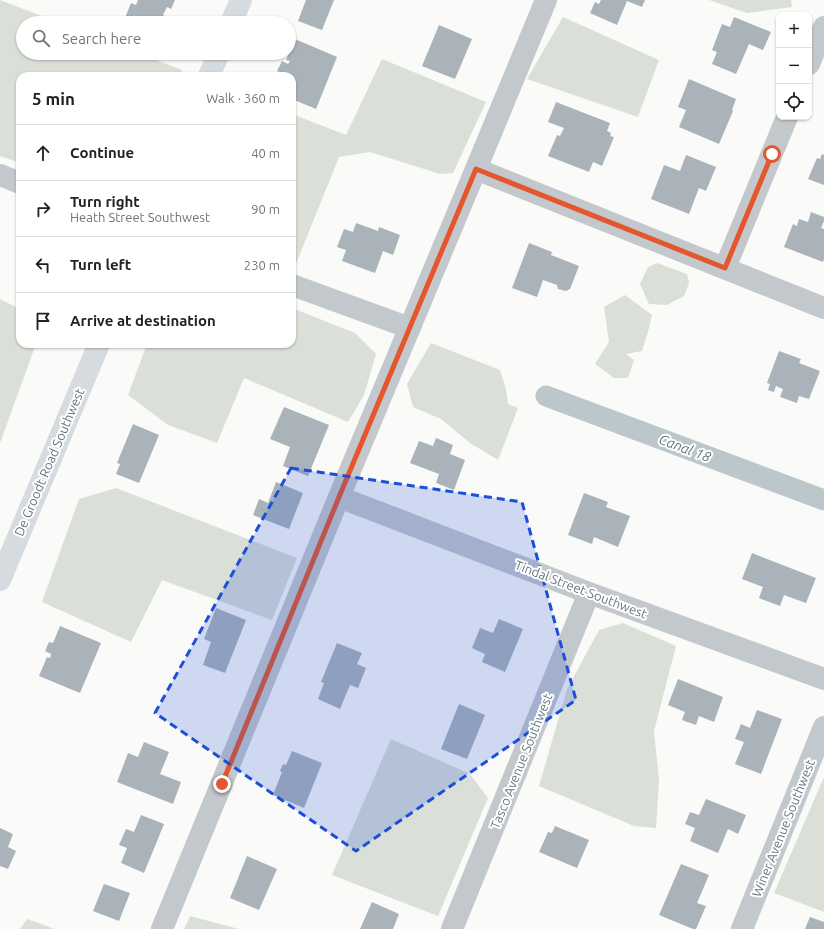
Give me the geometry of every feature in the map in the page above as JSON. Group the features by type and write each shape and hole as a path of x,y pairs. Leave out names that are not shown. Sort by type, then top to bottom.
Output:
{"street":[{"path":"234,16 241,0"},
{"path":"162,929 339,497 546,0"},
{"path":"812,57 824,27"},
{"path":"211,72 216,60"},
{"path":"725,268 786,120"},
{"path":"476,169 824,308"},
{"path":"0,175 16,181"},
{"path":"296,286 410,328"},
{"name":"De Groodt Road Southwest","path":"0,580 97,348"},
{"name":"Tindal Street Southwest","path":"339,497 589,593 824,679"},
{"name":"Tasco Avenue Southwest","path":"452,929 589,593"},
{"name":"Winer Avenue Southwest","path":"742,929 824,726"}],"highlighted area":[{"path":"291,468 522,502 576,700 356,851 155,713"}],"shaded area":[{"path":"0,0 42,16 16,16 16,60 156,60 182,70 181,72 16,72 16,162 0,156"},
{"path":"709,0 791,0 792,7 747,13"},
{"path":"563,17 659,60 638,117 527,79"},
{"path":"382,59 486,102 453,173 440,174 370,152 339,157 296,264 296,116 346,135"},
{"path":"657,263 687,274 689,283 684,296 667,305 649,304 640,284 648,267"},
{"path":"625,295 652,315 642,351 626,354 634,360 628,378 614,378 595,364 609,342 604,307"},
{"path":"0,299 16,307 16,348 35,348 0,443"},
{"path":"296,310 355,333 376,354 364,395 348,422 244,378 217,443 168,425 128,395 146,348 296,348"},
{"path":"431,343 500,370 506,389 508,404 518,408 498,460 470,443 441,419 413,407 407,384"},
{"path":"116,488 297,558 272,620 162,580 131,642 42,602 79,499"},
{"path":"623,623 676,646 654,731 659,779 656,828 634,826 539,786 567,689 599,630"},
{"path":"391,739 470,774 488,798 438,916 332,875"},
{"path":"824,777 824,912 774,893"},
{"path":"190,916 239,929 184,929"},
{"path":"27,919 55,929 20,929"}],"building":[{"path":"138,0 175,0 171,9 167,7 163,15 165,16 126,16 131,3 136,5"},
{"path":"306,0 334,0 322,30 298,21"},
{"path":"601,0 645,0 642,7 627,1 617,25 590,13 595,2 599,4"},
{"path":"734,17 771,32 763,50 749,44 736,74 712,64 717,52 712,50 722,24 730,27"},
{"path":"439,25 472,39 455,79 422,66"},
{"path":"296,39 337,57 316,109 296,101 296,72 277,71 282,61 288,64 290,61 286,60 296,60"},
{"path":"689,79 736,99 732,110 733,111 719,144 679,127 686,110 678,107"},
{"path":"556,102 610,123 607,131 611,133 610,136 614,137 602,166 593,162 589,172 548,156 557,135 560,136 564,128 548,122"},
{"path":"822,154 824,155 824,185 808,179 817,158 820,159"},
{"path":"686,155 716,167 706,191 699,188 689,214 651,199 664,165 680,171"},
{"path":"811,212 824,217 821,228 824,229 823,262 784,247 793,224 797,226 799,219 808,222"},
{"path":"356,223 378,231 379,227 400,235 393,255 383,251 375,273 342,261 346,250 337,247 344,229 353,232"},
{"path":"529,243 552,252 551,255 579,266 570,289 566,291 558,289 557,285 543,280 537,297 512,288"},
{"path":"779,351 801,359 799,363 820,371 809,399 799,396 797,403 780,397 783,389 776,386 774,392 768,390 770,384 767,383"},
{"path":"284,407 329,425 308,476 283,466 290,447 270,439"},
{"path":"133,424 159,435 139,483 116,474 120,464 117,463"},
{"path":"436,438 453,445 450,454 465,460 454,490 436,483 439,474 410,463 419,441 433,446"},
{"path":"276,482 303,493 289,529 253,515 259,499 268,503"},
{"path":"584,493 608,502 606,507 630,516 618,547 594,537 592,544 568,535"},
{"path":"752,553 816,578 806,603 784,595 780,606 759,598 763,587 742,579"},
{"path":"216,608 246,620 225,673 203,665 211,642 204,639"},
{"path":"499,619 523,629 505,672 482,662 485,654 472,648 480,628 493,633"},
{"path":"60,626 101,643 80,693 39,676 47,657 50,658 51,654 45,651 49,642 53,643"},
{"path":"337,643 362,653 357,664 366,668 358,688 350,685 340,709 318,699 324,683 321,682"},
{"path":"678,679 723,697 714,722 699,716 696,725 682,720 685,712 668,705"},
{"path":"459,704 485,715 467,759 441,749"},
{"path":"757,710 782,719 761,774 735,764 744,742 735,739 741,724 750,728"},
{"path":"144,742 169,752 160,774 181,782 173,804 117,782 128,753 138,757"},
{"path":"292,751 322,763 304,808 273,795 282,772 280,771 283,764 286,765"},
{"path":"706,799 746,815 738,834 728,829 718,853 690,841 695,828 685,824 690,812 699,815"},
{"path":"141,815 164,824 144,873 121,863 127,848 119,845 126,829 134,832"},
{"path":"555,826 589,840 577,868 539,852 548,832 552,833"},
{"path":"0,828 13,834 8,847 16,851 8,869 0,866"},
{"path":"247,856 277,869 259,910 230,898"},
{"path":"681,864 709,875 697,903 706,906 696,929 659,915"},
{"path":"104,884 130,893 119,921 93,911"},
{"path":"372,902 399,914 393,929 360,929"},
{"path":"810,917 824,922 824,929 805,929"}],"waterway":[{"name":"Canal 18","path":"546,396 824,500"}],"route":[{"path":"222,784 339,497 476,169 725,268 772,154"}]}
